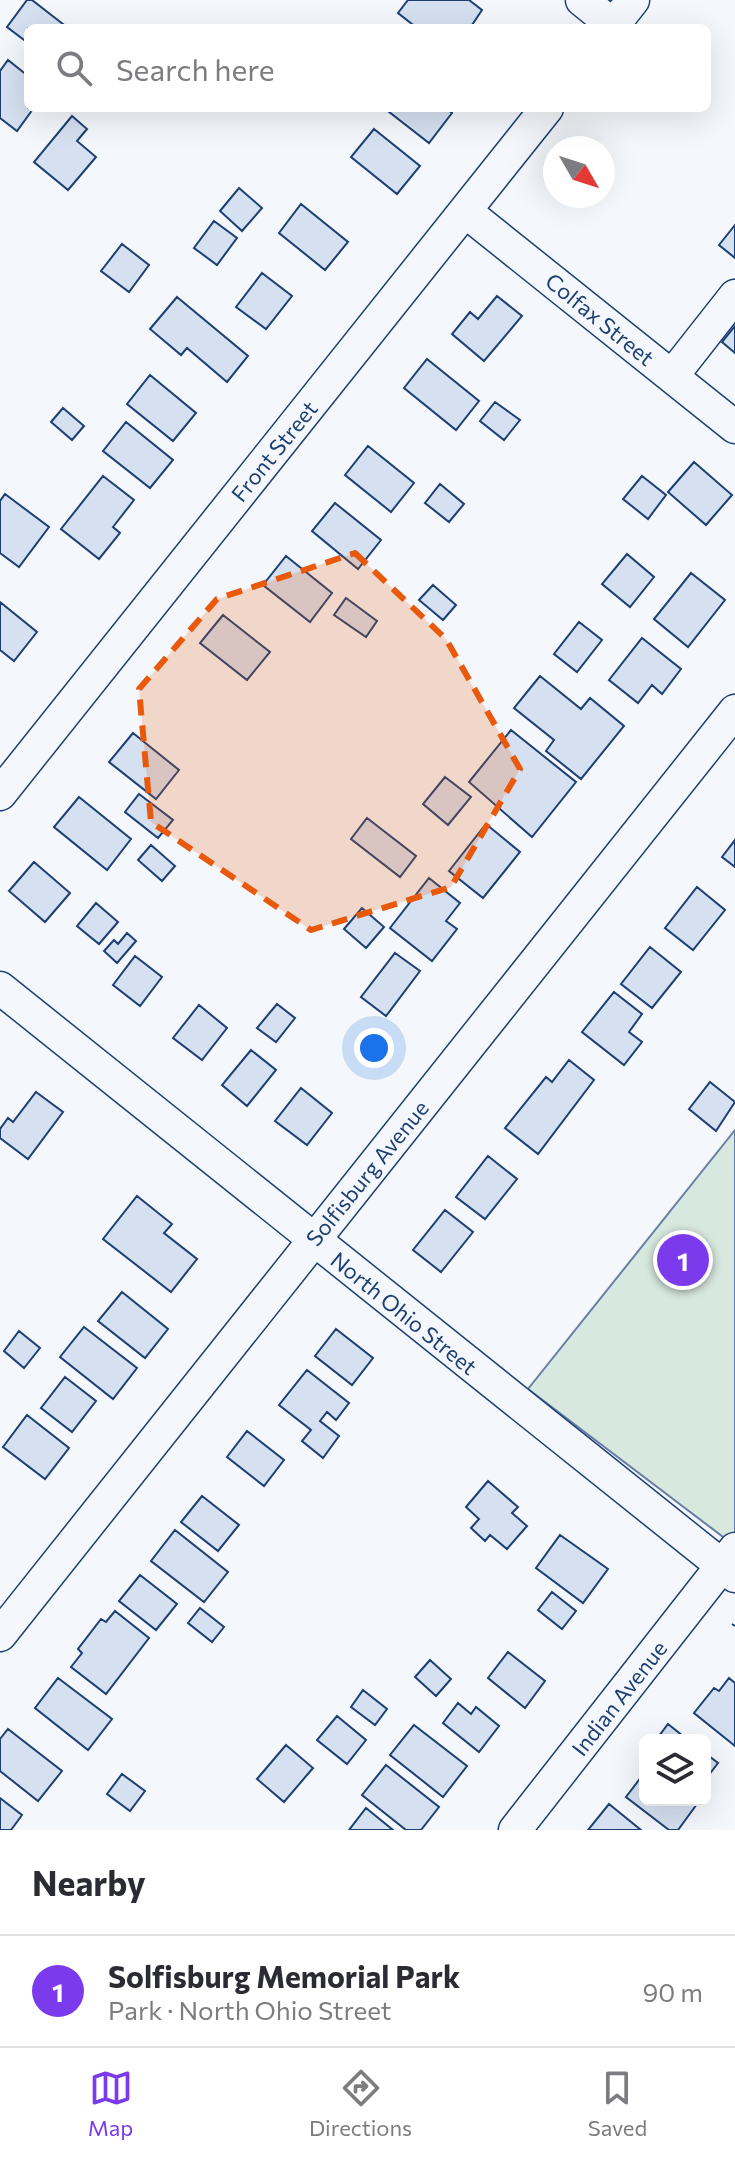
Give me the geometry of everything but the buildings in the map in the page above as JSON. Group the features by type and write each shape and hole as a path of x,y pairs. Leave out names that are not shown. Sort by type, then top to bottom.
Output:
{"street":[{"path":"582,0 609,24"},
{"path":"614,24 633,0"},
{"name":"Front Street","path":"0,794 544,112"},
{"name":"Colfax Street","path":"465,211 735,427"},
{"path":"672,376 735,296"},
{"name":"Solfisburg Avenue","path":"0,1635 735,711"},
{"name":"North Ohio Street","path":"0,988 313,1240 731,1564"},
{"name":"Indian Avenue","path":"515,1830 731,1564"}],"highlighted area":[{"path":"355,553 446,639 520,769 451,887 311,930 151,822 139,689 217,599"}],"shaded area":[{"path":"735,1130 735,1546 528,1389"}],"place":[{"name":"Solfisburg Memorial Park","path":"683,1260"}]}
